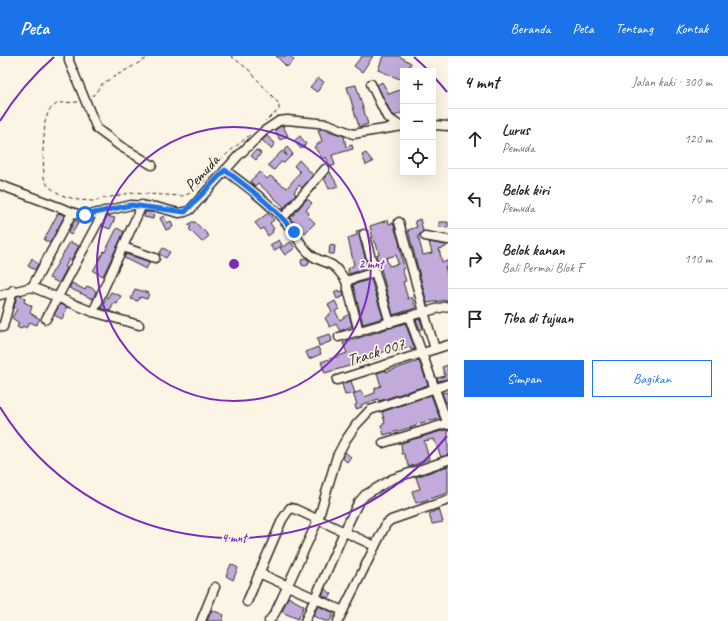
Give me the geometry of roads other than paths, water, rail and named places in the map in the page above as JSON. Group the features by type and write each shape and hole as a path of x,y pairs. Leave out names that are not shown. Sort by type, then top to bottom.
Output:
{"street":[{"path":"69,56 69,61 97,129 120,146 152,165"},
{"path":"371,84 387,117 400,125"},
{"name":"Pemuda","path":"0,185 72,213 85,215 126,205 142,205 179,213 185,212 264,131 283,120 328,124 347,132 362,133 400,126"},
{"path":"436,125 447,128"},
{"path":"283,218 325,169"},
{"path":"225,170 256,194 283,218 308,252 315,258 333,266 346,281 359,332"},
{"path":"126,205 135,211 136,219"},
{"path":"93,312 142,205"},
{"path":"46,319 104,211"},
{"path":"32,287 72,213"},
{"path":"400,222 435,349"},
{"path":"364,234 390,324"},
{"path":"425,236 448,240"},
{"path":"123,247 155,258"},
{"path":"346,281 375,272"},
{"path":"0,294 32,287 93,312 139,325"},
{"path":"3,327 14,290"},
{"path":"339,337 390,324 424,312 448,306"},
{"path":"383,443 448,424 409,317"},
{"name":"Track 007","path":"337,380 448,345"},
{"path":"269,621 275,613 318,520 337,456 345,441 370,410 448,384"},
{"path":"306,621 344,532 358,503 365,495 392,479 448,460"},
{"path":"338,621 386,524 391,520 448,500"},
{"path":"247,602 288,510 292,508 375,546"},
{"path":"259,573 343,611"},
{"path":"201,621 216,587"}]}
